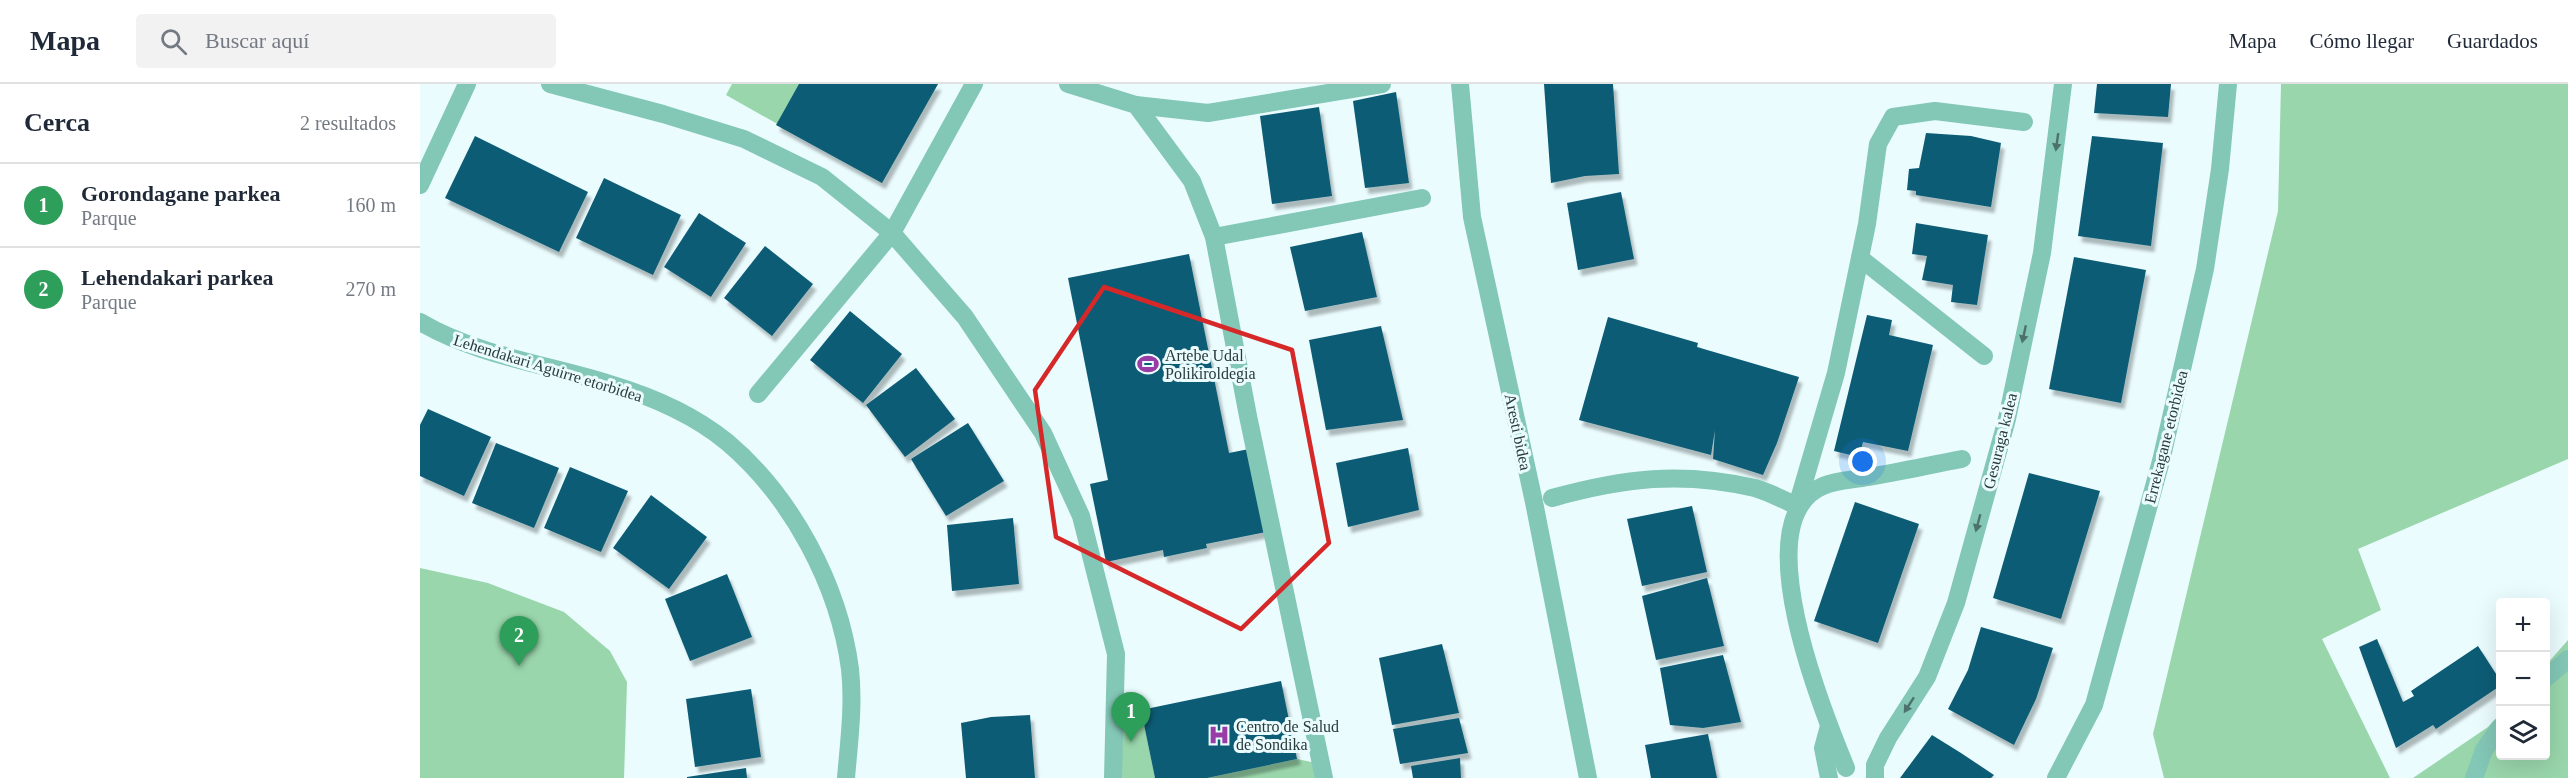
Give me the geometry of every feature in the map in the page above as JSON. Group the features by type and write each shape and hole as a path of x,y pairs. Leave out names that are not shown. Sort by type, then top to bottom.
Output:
{"street":[{"path":"420,185 467,84"},
{"path":"550,84 663,114 744,140 822,177 892,233 965,317 1036,423 1081,516 1116,654 1113,778"},
{"path":"758,394 892,233 974,84"},
{"path":"1068,84 1136,105 1208,113 1382,84"},
{"name":"Aresti bidea","path":"1460,84 1472,217 1534,502 1588,778"},
{"name":"Gesuraga kalea","path":"1875,778 1875,765 1888,738 1927,677 1956,603 2007,419 2042,253 2063,84"},
{"name":"Errekagane etorbidea","path":"2056,778 2094,705 2162,461 2205,269 2220,169 2228,84"},
{"path":"1136,105 1192,181 1214,237 1248,416 1323,778"},
{"path":"1846,768 1812,682 1790,586 1788,538 1836,373 1860,258 1878,144 1893,117 1935,111 2024,122"},
{"path":"1214,237 1422,198"},
{"path":"1860,258 1984,356"},
{"name":"Lehendakari Aguirre etorbidea","path":"420,322 441,334 501,355 611,384 680,412 726,441 764,478 795,520 837,610 850,669 851,700 846,778"},
{"path":"1797,506 1822,486 1962,459"},
{"path":"1552,498 1607,483 1665,477 1756,489 1797,506"},
{"path":"2550,675 2568,659"},
{"path":"1829,726 1823,748 1830,778"},
{"path":"2474,778 2484,750 2496,733"}],"highlighted area":[{"path":"1104,287 1292,350 1329,543 1241,629 1056,537 1035,390"}],"green space":[{"path":"732,84 938,84 882,183 726,95"},
{"path":"2281,84 2568,84 2568,459 2358,549 2381,610 2322,639 2390,778 2164,778 2153,734 2278,211"},
{"path":"420,568 488,583 564,612 610,651 627,682 624,778 420,778"},
{"path":"2568,640 2568,778 2413,778 2488,727 2496,718 2496,760 2550,760 2550,660"},
{"path":"1141,710 1155,778 1114,778 1115,723"},
{"path":"1297,759 1321,764 1323,778 1207,778"}],"building":[{"path":"799,84 938,84 882,183 776,125"},
{"path":"1544,84 1613,84 1619,174 1585,176 1551,183"},
{"path":"2097,84 2171,84 2168,117 2094,113"},
{"path":"1396,92 1409,183 1365,188 1353,101"},
{"path":"1319,107 1332,196 1272,204 1260,116"},
{"path":"1926,133 1971,136 2001,143 1991,207 1916,195 1916,191 1907,190 1909,169 1919,168"},
{"path":"475,136 588,192 559,252 445,198"},
{"path":"2092,136 2163,143 2151,246 2078,236"},
{"path":"604,178 681,215 653,275 576,238"},
{"path":"1621,192 1634,259 1578,270 1567,203"},
{"path":"699,213 746,243 711,297 664,267"},
{"path":"1916,223 1988,235 1977,305 1951,302 1953,285 1922,280 1927,256 1912,254"},
{"path":"1362,232 1377,297 1305,311 1290,247"},
{"path":"765,246 813,284 772,336 724,298"},
{"name":"Artebe Udal Polikiroldegia","path":"1189,254 1229,453 1249,449 1266,532 1206,544 1207,548 1164,557 1163,550 1106,562 1090,484 1108,480 1068,278"},
{"path":"2074,257 2146,270 2121,403 2049,389"},
{"path":"850,311 902,354 863,403 810,360"},
{"path":"1867,315 1892,320 1889,335 1933,345 1908,451 1863,442 1859,457 1834,451"},
{"path":"1608,317 1698,343 1697,347 1799,377 1777,443 1763,475 1713,459 1715,430 1711,455 1579,420"},
{"path":"1381,326 1403,420 1326,430 1309,340"},
{"path":"916,368 955,419 905,457 866,405"},
{"path":"428,409 491,437 464,496 420,476 420,425"},
{"path":"968,423 1004,481 946,516 911,459"},
{"path":"496,443 559,468 534,528 472,503"},
{"path":"1408,448 1419,510 1348,527 1336,463"},
{"path":"570,467 628,491 601,552 544,528"},
{"path":"2029,473 2100,491 2061,619 1993,598"},
{"path":"651,495 707,537 669,589 613,548"},
{"path":"1855,502 1919,524 1878,643 1814,621"},
{"path":"1692,506 1707,572 1642,586 1627,519"},
{"path":"1013,518 1019,584 952,591 947,525"},
{"path":"727,574 752,637 690,661 665,599"},
{"path":"1707,578 1724,646 1656,660 1642,596"},
{"path":"1981,627 2053,648 2036,699 2014,745 1948,709 1968,670"},
{"path":"2377,639 2403,702 2414,696 2411,691 2478,646 2496,674 2496,689 2436,729 2433,725 2396,748 2359,647"},
{"path":"1442,644 1459,713 1392,725 1379,658"},
{"path":"1723,655 1741,722 1703,728 1670,725 1660,668"},
{"name":"Centro de Salud de Sondika","path":"1281,681 1297,759 1207,778 1155,778 1141,710"},
{"path":"751,689 761,757 695,767 686,699"},
{"path":"1030,715 1035,778 966,778 961,723 991,717"},
{"path":"1459,718 1468,753 1400,764 1393,729"},
{"path":"1708,734 1717,778 1651,778 1645,745"},
{"path":"1932,735 1994,775 1991,778 1900,778"},
{"path":"1460,758 1461,778 1413,778 1411,766"},
{"path":"746,768 747,778 687,778 687,777"}],"place":[{"name":"Artebe Udal Polikiroldegia","path":"1148,364"},
{"name":"Lehendakari parkea","path":"519,666"},
{"name":"Centro de Salud de Sondika","path":"1219,735"},
{"name":"Gorondagane parkea","path":"1131,742"}]}
